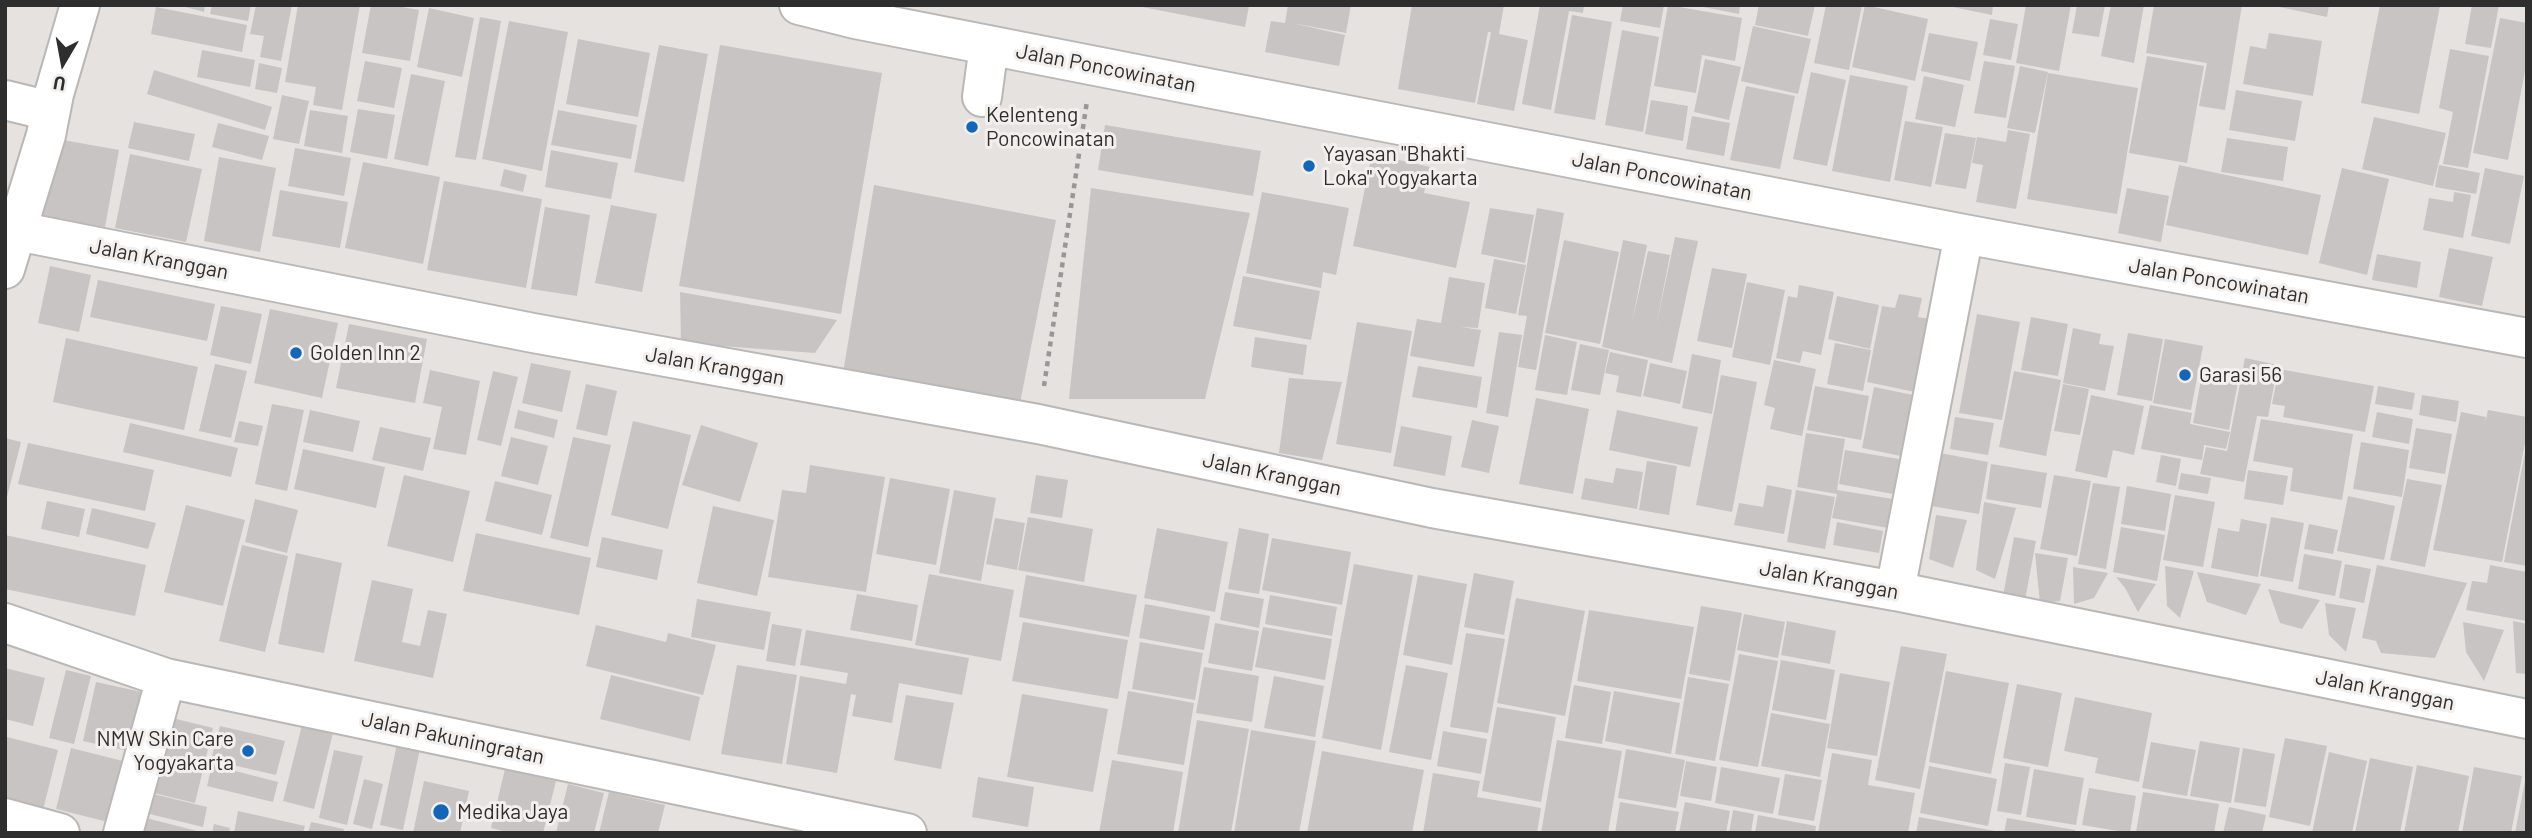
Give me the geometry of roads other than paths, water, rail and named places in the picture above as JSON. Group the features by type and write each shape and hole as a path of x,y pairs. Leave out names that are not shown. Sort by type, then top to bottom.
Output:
{"street":[{"path":"5,269 17,232 16,192 48,123 80,5"},
{"name":"Jalan Poncowinatan","path":"799,5 989,45 1964,234 2527,338"},
{"path":"982,97 989,45"},
{"path":"5,100 48,123"},
{"path":"5,123 48,123"},
{"name":"Jalan Kranggan","path":"17,232 533,333 1038,424 1432,508 1895,591 2527,719"},
{"path":"1895,591 1964,234"},
{"name":"Jalan Pakuningratan","path":"5,623 166,678 869,829 906,833"},
{"path":"123,833 166,678"},
{"path":"5,818 60,833"}],"place":[{"name":"Kelenteng Poncowinatan","path":"972,127"},
{"name":"Yayasan \"Bhakti Loka\" Yogyakarta","path":"1309,166"},
{"name":"Golden Inn 2","path":"296,353"},
{"name":"Garasi 56","path":"2185,375"},
{"name":"NMW Skin Care Yogyakarta","path":"248,751"},
{"name":"Medika Jaya","path":"441,812"}]}
